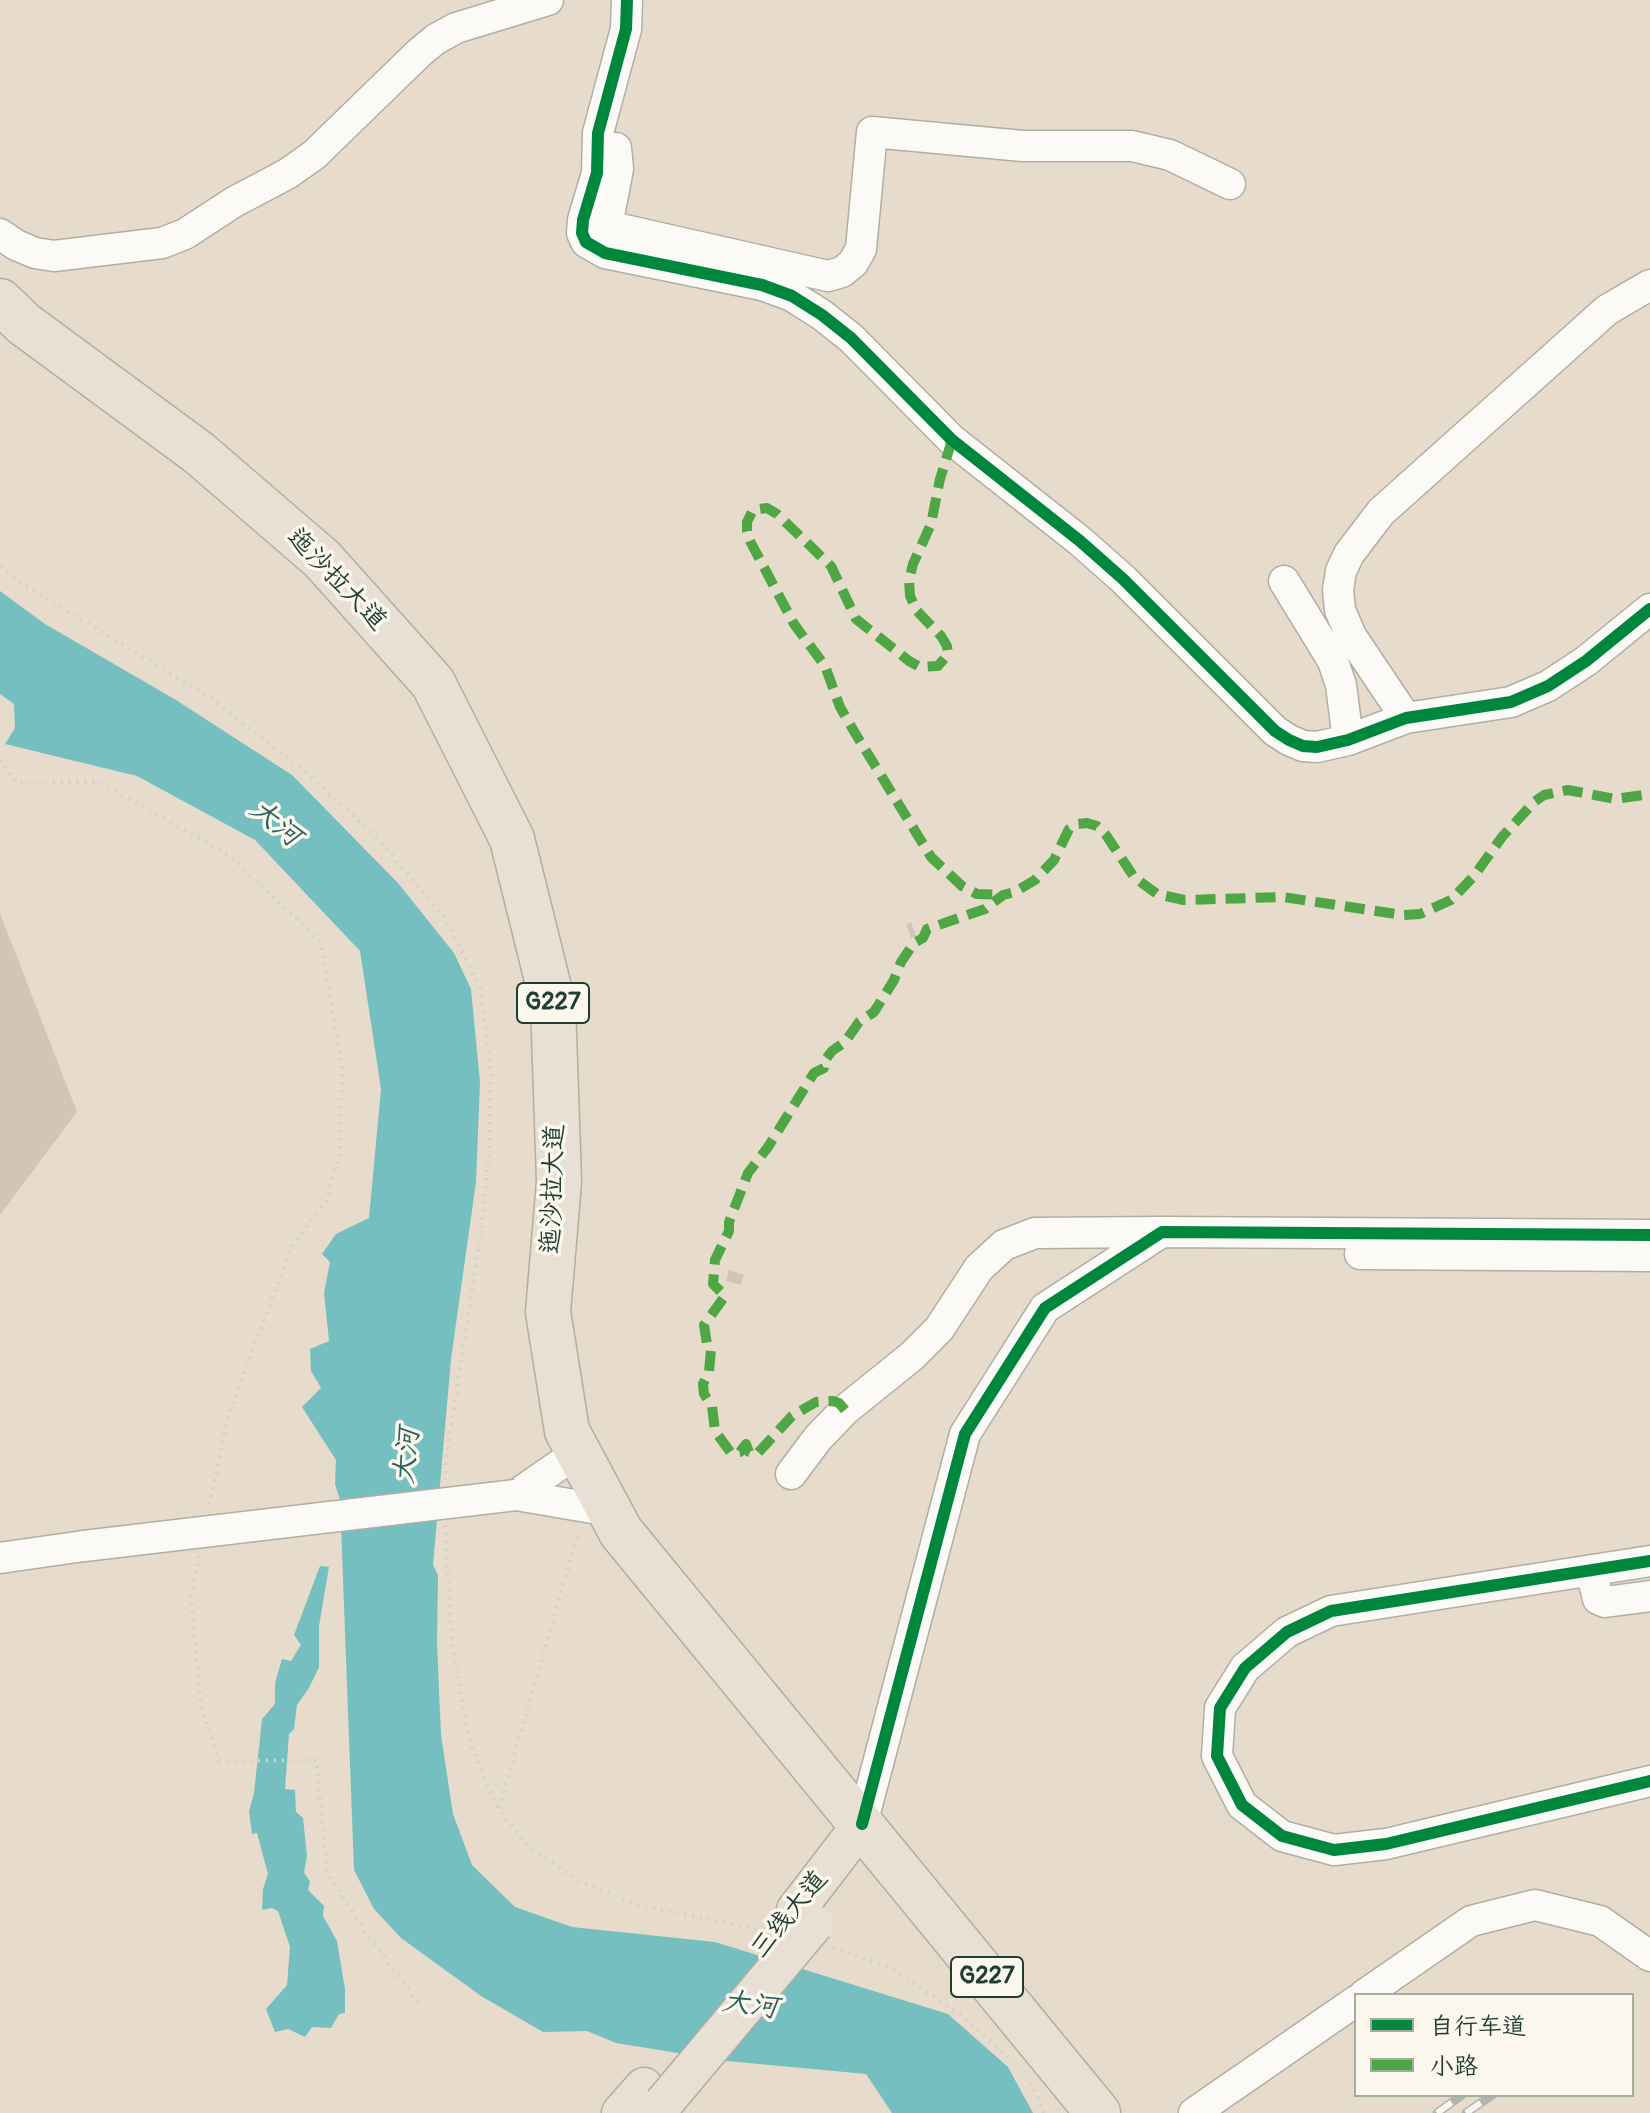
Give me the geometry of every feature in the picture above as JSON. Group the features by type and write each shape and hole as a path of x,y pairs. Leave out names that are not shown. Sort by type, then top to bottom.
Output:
{"highway":[{"name":"迤沙拉大道","path":"0,301 24,324 199,453 322,559 433,683 512,839 553,1004 559,1182 548,1312 567,1431 578,1452 594,1524 621,1532 1098,2113"}],"main road":[{"name":"三线大道","path":"645,2104 805,1928 870,1833"}],"street":[{"path":"0,234 35,253 54,256 162,243 185,234 314,155 436,39 456,28 548,0"},
{"path":"627,0 626,29 598,133 597,173 583,220 582,233 586,242 605,253 762,285 792,296 822,315 851,338 952,440 1123,579 1275,731 1303,746 1317,747 1348,740 1406,718 1511,702 1548,686 1586,661 1650,609"},
{"path":"610,87 618,169 607,226 808,273 828,276 842,272 853,263 861,249 872,132 1023,146 1132,146 1170,155 1230,184"},
{"path":"1406,718 1351,636 1340,610 1338,590 1341,571 1349,554 1381,512 1583,331 1607,310 1650,285"},
{"path":"1284,581 1333,661 1341,685 1348,740"},
{"path":"870,1833 965,1434 1045,1308 1162,1232"},
{"path":"791,1474 818,1438 845,1410 912,1356 939,1329 979,1268 1004,1245 1035,1233 1650,1235"},
{"path":"870,1833 982,1445 1056,1324 1162,1253 1650,1256"},
{"path":"516,1495 578,1452"},
{"path":"0,1558 516,1495 594,1524"},
{"path":"1650,1561 1331,1611 1287,1632 1245,1668 1220,1708 1217,1756 1242,1805 1282,1836 1334,1850 1386,1844 1650,1781"},
{"path":"1591,1570 1598,1599 1605,1602 1650,1596"},
{"path":"1367,1993 1471,1921 1535,1905 1600,1921 1650,1956"},
{"path":"1194,2113 1354,2002"}],"path":[{"path":"0,567 26,586 211,698 306,773 376,837 444,916 480,987 491,1071 489,1153 446,1459 445,1489"},
{"path":"0,760 17,783 99,782 232,857 321,943 342,1066 340,1153 326,1202 291,1247 227,1420 209,1509"},
{"path":"445,1519 452,1643 470,1743 499,1810 526,1844 578,1881 641,1906 737,1923 805,1928 889,1967 964,2017 1017,2065"},
{"path":"499,1810 594,1524"},
{"path":"200,1553 191,1598 201,1706 219,1761 316,1760 327,1872 366,1933 422,2007"},
{"path":"1028,2075 1044,2113"}],"water":[{"name":"大河","path":"0,591 45,624 176,700 292,775 398,883 454,953 471,989 480,1082 476,1182 451,1359 433,1565 438,1575 441,1735 453,1814 472,1865 515,1907 572,1927 715,1942 948,2014 1008,2067 1033,2113 892,2113 866,2074 727,2061 616,2043 587,2031 543,2032 481,1996 401,1938 374,1909 354,1870 336,1460 302,1407 321,1388 311,1371 310,1349 329,1341 324,1293 330,1262 322,1254 336,1234 369,1218 381,1089 360,951 255,840 137,776 5,744 15,728 14,704 0,694"},
{"path":"320,1566 329,1567 319,1626 319,1667 297,1705 294,1729 289,1734 285,1789 295,1790 296,1812 303,1818 307,1856 304,1872 310,1882 308,1890 324,1906 323,1916 337,1941 345,1989 345,2013 339,2014 331,2028 312,2027 305,2037 288,2029 275,2032 266,2009 287,1985 290,1947 278,1911 272,1908 262,1910 263,1889 268,1874 257,1833 252,1834 249,1811 254,1793 262,1719 275,1704 275,1683 282,1659 291,1661 301,1645 294,1635"}],"building":[{"path":"0,913 77,1112 0,1215"},
{"path":"911,922 916,936 911,938 906,924"},
{"path":"729,1270 744,1275 741,1285 726,1281"}],"railway":[{"path":"1437,2113 1459,2097"},
{"path":"1466,2113 1489,2097"}],"marked path":[{"path":"952,440 931,524 909,580 910,596 917,611 947,646 948,654 938,666 920,667 909,661 856,619 831,566 777,514 767,508 753,510 747,522 747,531 794,624 825,666 840,707 931,857 962,886 977,894 1003,895"},
{"path":"845,1410 833,1401 816,1402 792,1416 756,1455 749,1452 746,1444 740,1452 731,1453 715,1431 712,1406 704,1394 703,1384 709,1372 711,1349 707,1344 704,1325 725,1296 713,1284 715,1260 729,1231 729,1222 748,1173 814,1073 824,1068 825,1060 845,1042 859,1022 874,1012 901,962 914,943 923,938 927,929 985,909 1003,895 1035,880 1054,860 1069,829 1087,823 1097,826 1106,835 1134,877 1157,894 1184,900 1283,897 1403,915 1420,914 1451,900 1474,876 1502,837 1544,795 1568,790 1615,799 1650,794"}],"cycle path":[{"path":"627,0 626,29 598,133 597,173 583,220 582,233 586,242 605,253 762,285 792,296 822,315 851,338 952,440 1123,579 1275,731 1289,740 1303,746 1317,747 1348,740 1406,718 1511,702 1548,686 1586,661 1650,609"},
{"path":"862,1824 965,1434 1045,1308 1162,1232 1650,1235"},
{"path":"1650,1561 1331,1611 1287,1632 1245,1668 1220,1708 1217,1756 1242,1805 1282,1836 1334,1850 1386,1844 1650,1781"}]}
